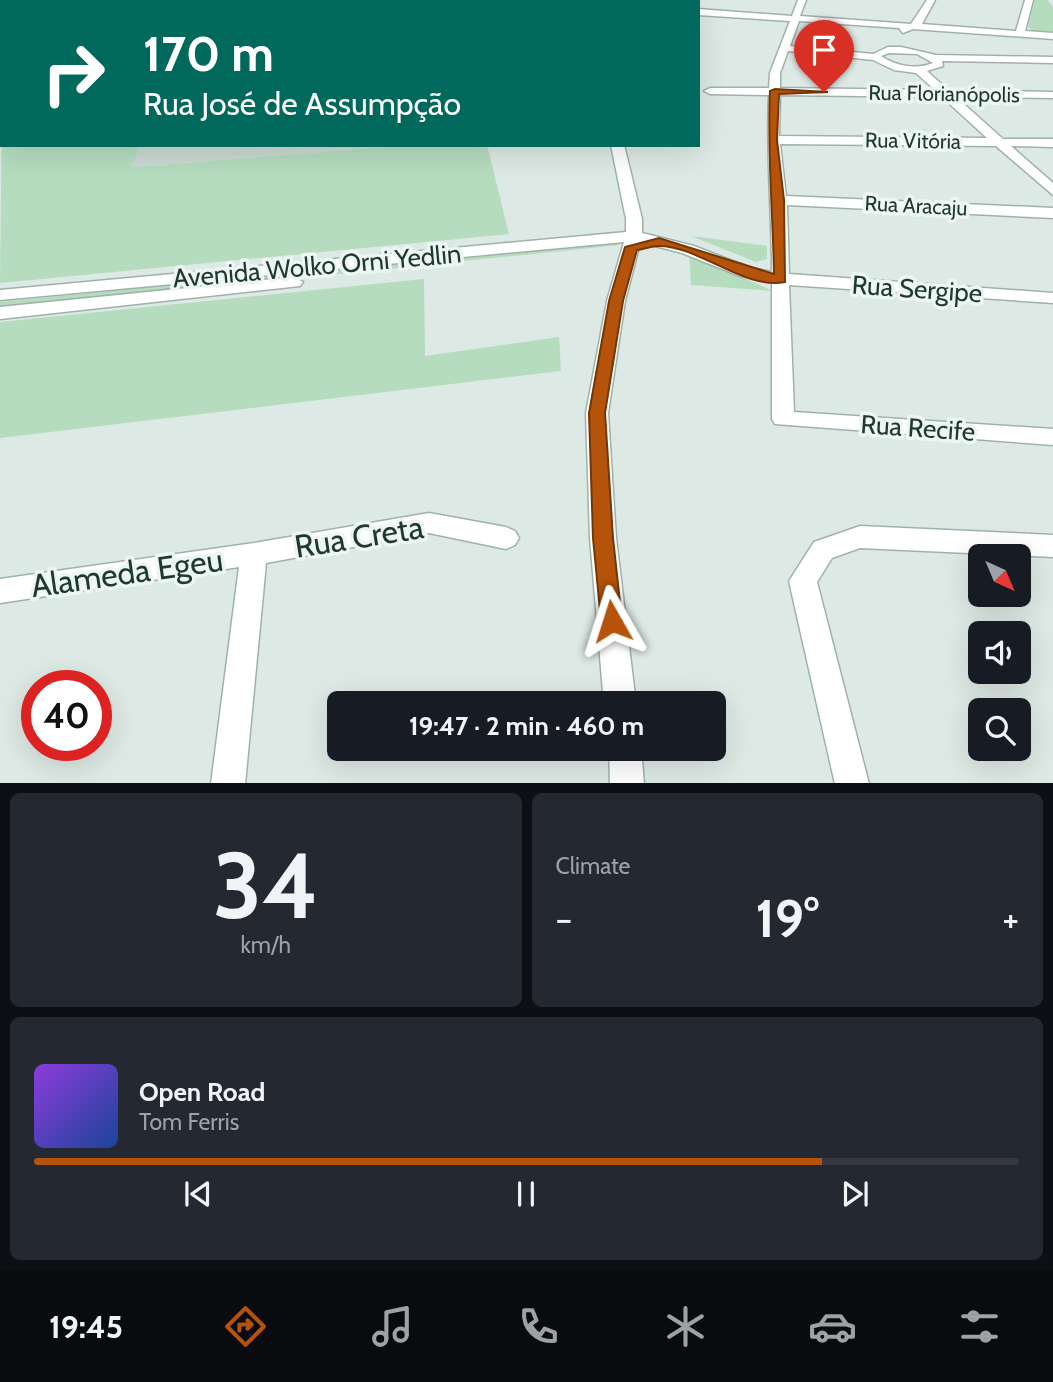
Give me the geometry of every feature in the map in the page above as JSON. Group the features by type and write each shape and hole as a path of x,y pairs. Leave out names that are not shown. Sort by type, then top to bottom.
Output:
{"street":[{"path":"780,279 779,200 773,140 775,73 802,0"},
{"path":"905,27 918,24 931,0"},
{"path":"1020,34 1029,0"},
{"path":"893,50 894,42 905,27 908,11"},
{"path":"700,12 1053,36"},
{"path":"783,48 876,57 891,65 918,69 936,66 939,63 936,58"},
{"path":"876,57 878,53 893,50 917,52 936,58 1053,60"},
{"path":"918,69 1053,191"},
{"name":"Rua Florianópolis","path":"709,91 1053,95"},
{"name":"Rua Vitória","path":"773,140 1053,143"},
{"path":"617,147 634,219 633,242 616,301 597,413 603,538 619,691"},
{"name":"Rua Aracaju","path":"779,200 1053,213"},
{"name":"Rua Sergipe","path":"633,242 659,242 688,249 746,272 780,279 1053,298"},
{"name":"Avenida Wolko Orni Yedlin","path":"0,295 633,242"},
{"name":"Avenida Wolko Orni Yedlin","path":"0,313 633,242"},
{"name":"Rua Recife","path":"780,279 783,419 1053,437"},
{"name":"Rua Creta","path":"254,554 429,523 506,538"},
{"path":"852,783 803,581 823,550 860,537 1053,547"},
{"path":"228,783 254,554"},
{"name":"Alameda Egeu","path":"0,591 254,554"},
{"path":"626,761 627,783"}],"shaded area":[{"path":"140,147 386,147 130,167"}],"green space":[{"path":"1034,0 1048,0 1053,7 1053,34 1036,33 1028,27"},
{"path":"1,147 140,147 131,167 386,147 487,147 509,234 0,283"},
{"path":"691,236 767,246 767,259 756,262"},
{"path":"616,240 620,245 0,309 0,302"},
{"path":"689,253 773,291 691,285"},
{"path":"424,279 425,356 559,337 561,371 0,438 0,322"}],"route":[{"path":"612,621 603,538 597,413 616,301 631,247 659,242 688,249 746,272 780,279 779,200 773,140 775,91 824,92"}]}
